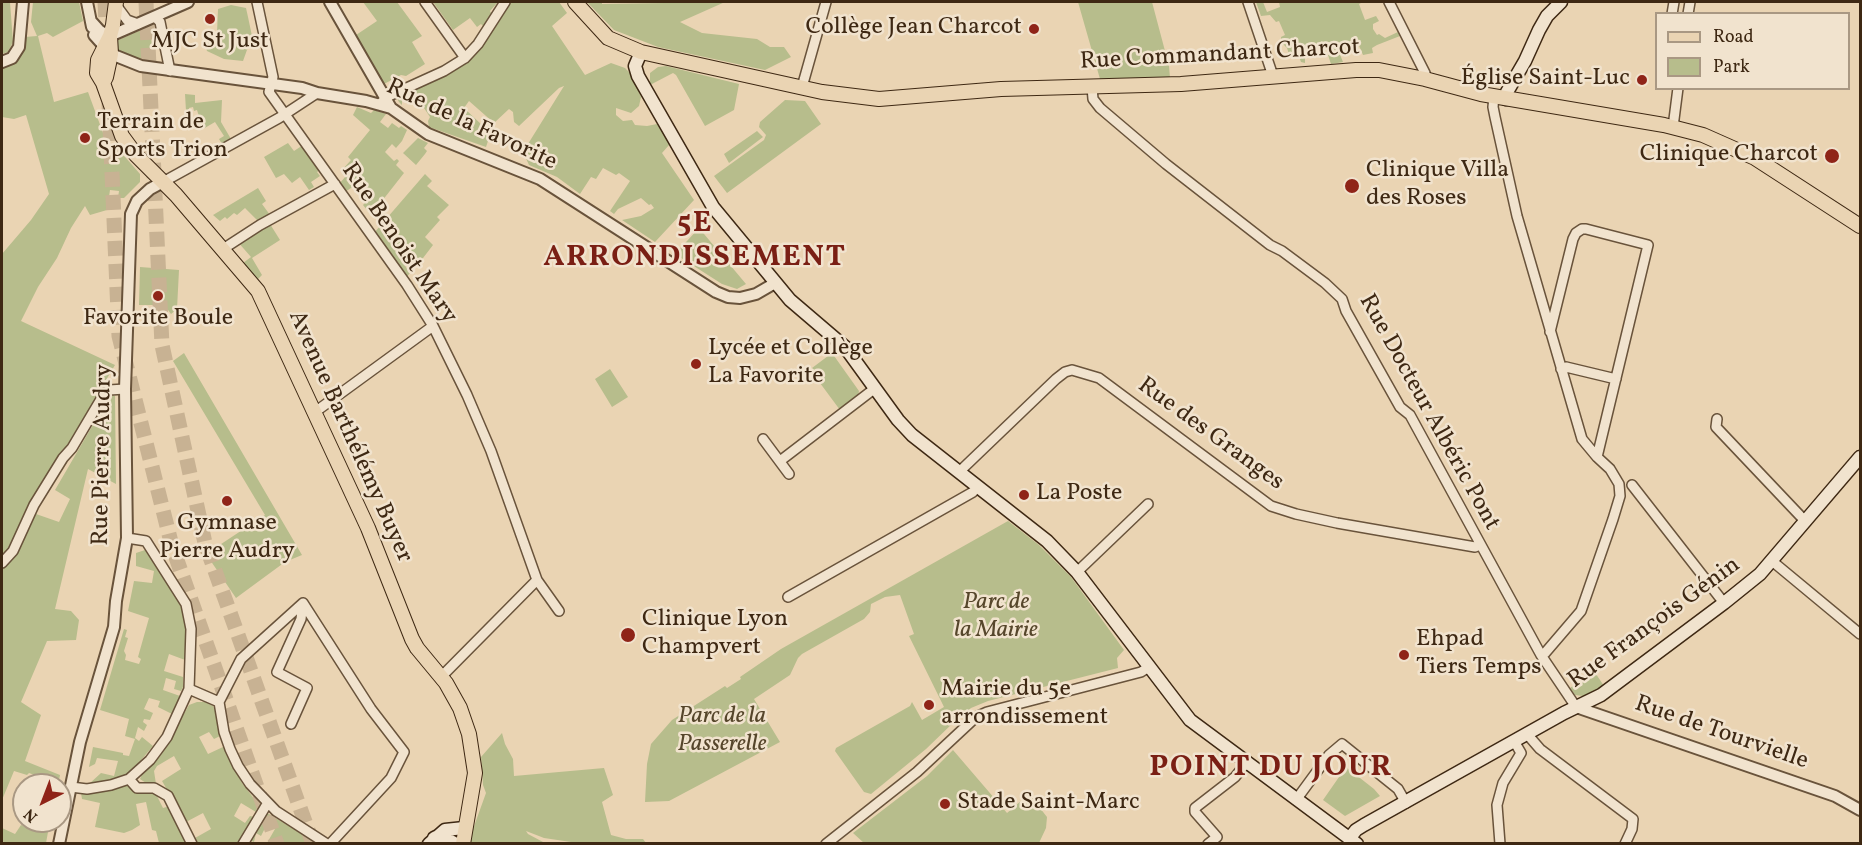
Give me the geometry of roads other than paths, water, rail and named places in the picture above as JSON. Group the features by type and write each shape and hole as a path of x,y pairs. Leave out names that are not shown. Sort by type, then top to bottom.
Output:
{"main road":[{"name":"Rue Commandant Charcot","path":"575,2 608,38 640,52 822,92 879,99 1001,90 1181,84 1378,70 1476,93 1674,127 1702,135 1755,158 1860,226"},
{"path":"1506,98 1508,89 1547,16 1561,2"},
{"path":"108,51 116,3"},
{"name":"Avenue Barthélémy Buyer","path":"108,51 97,73 126,143 177,195 258,291 368,528 412,639 452,692 460,708 469,734 476,773 463,843"},
{"path":"640,52 635,66 638,76 713,207 796,306 845,347 903,426 1047,541 1077,572 1190,720 1351,842"},
{"path":"1476,93 1496,90 1521,68"},
{"name":"Rue François Génin","path":"1351,842 1356,830 1514,741 1530,739 1576,707 1602,695 1724,603 1772,561 1860,457"},
{"path":"431,841 444,830 464,828"},
{"path":"431,841 440,836 456,843"}],"street":[{"path":"2,62 12,58 19,47 23,2"},
{"path":"87,2 94,35 108,51"},
{"path":"108,51 138,24 188,2"},
{"name":"Rue Benoist Mary","path":"257,2 273,77 273,84 269,92 407,285 433,326 491,451 537,580 559,611"},
{"path":"330,2 385,104 465,58 478,44 505,2"},
{"path":"425,2 465,58"},
{"path":"802,87 826,2"},
{"path":"1248,2 1273,76"},
{"path":"1389,2 1425,73 1425,80"},
{"path":"116,3 127,20 138,24"},
{"path":"156,17 160,22 170,71"},
{"path":"91,21 100,31 108,51"},
{"name":"Rue de la Favorite","path":"108,51 141,66 302,88 317,93 385,104 428,134 540,179 716,292 728,297 740,298 756,294 775,283"},
{"name":"Rue Docteur Albéric Pont","path":"1092,87 1094,99 1100,108 1166,164 1270,245 1282,250 1316,276 1342,299 1346,311 1400,407 1410,415 1541,655 1576,707"},
{"path":"1674,127 1678,90"},
{"path":"163,182 285,114 317,93"},
{"path":"1506,98 1493,107 1516,216 1582,439 1610,469 1619,484 1620,496 1581,610 1541,655"},
{"name":"Rue Pierre Audry","path":"72,782 80,742 114,627 127,538 126,389 131,214 137,201 150,189 163,182"},
{"path":"223,249 260,225 334,184"},
{"path":"1550,332 1576,233 1586,229 1648,245 1597,457"},
{"path":"315,412 433,326"},
{"path":"1561,369 1566,368 1616,379"},
{"name":"Rue des Granges","path":"959,472 1056,379 1072,370 1099,378 1271,506 1337,523 1475,547 1480,544"},
{"path":"2,563 13,551 34,505 104,394 110,390 126,389"},
{"path":"780,461 874,389"},
{"path":"1717,419 1716,427 1806,522"},
{"path":"763,439 789,474"},
{"path":"1632,485 1724,603"},
{"path":"788,597 974,491 977,487"},
{"path":"1077,572 1148,504"},
{"path":"72,787 87,789 129,779 150,760 167,737 189,688 192,629 186,604 146,541 127,538"},
{"path":"1772,561 1860,634"},
{"path":"441,677 537,580"},
{"path":"303,603 371,709 404,752 391,778 329,843 294,824 267,804 250,784 238,766 224,732 219,702 241,659 303,603"},
{"path":"291,724 307,688 277,672 301,619 303,603"},
{"path":"825,843 917,772 976,717 987,712 1141,672 1149,667"},
{"path":"189,688 219,702"},
{"name":"Rue de Tourvielle","path":"1576,707 1830,795 1855,805 1860,810"},
{"path":"1500,843 1497,805 1503,783 1530,739 1633,824"},
{"path":"1514,741 1521,753"},
{"path":"1296,800 1329,755 1341,744 1398,789 1406,803"},
{"path":"1208,843 1217,837 1195,812 1195,808 1235,777 1247,762"},
{"path":"129,779 137,788 154,788 168,796 192,843"},
{"path":"243,843 267,804"},
{"path":"1617,843 1633,824"},
{"path":"1625,843 1633,824"}],"tunnel":[{"path":"105,2 107,43"},
{"path":"146,2 162,345 205,543 313,844"},
{"path":"109,103 119,336 172,546 277,844"}],"place":[{"name":"MJC St Just","path":"210,19"},
{"name":"Collège Jean Charcot","path":"1034,29"},
{"name":"Église Saint-Luc","path":"1642,80"},
{"name":"Terrain de Sports Trion","path":"85,138"},
{"name":"Clinique Charcot","path":"1832,156"},
{"name":"Clinique Villa des Roses","path":"1352,186"},
{"name":"Favorite Boule","path":"158,296"},
{"name":"Lycée et Collège La Favorite","path":"696,364"},
{"name":"La Poste","path":"1024,495"},
{"name":"Gymnase Pierre Audry","path":"227,501"},
{"name":"Clinique Lyon Champvert","path":"628,635"},
{"name":"Ehpad Tiers Temps","path":"1404,655"},
{"name":"Mairie du 5e arrondissement","path":"929,705"},
{"name":"Stade Saint-Marc","path":"945,804"}],"district":[{"name":"5E ARRONDISSEMENT","path":"695,242"},
{"name":"POINT DU JOUR","path":"1271,769"}],"park label":[{"name":"Parc de la Mairie","path":"996,618"},
{"name":"Parc de la Passerelle","path":"722,732"}]}
